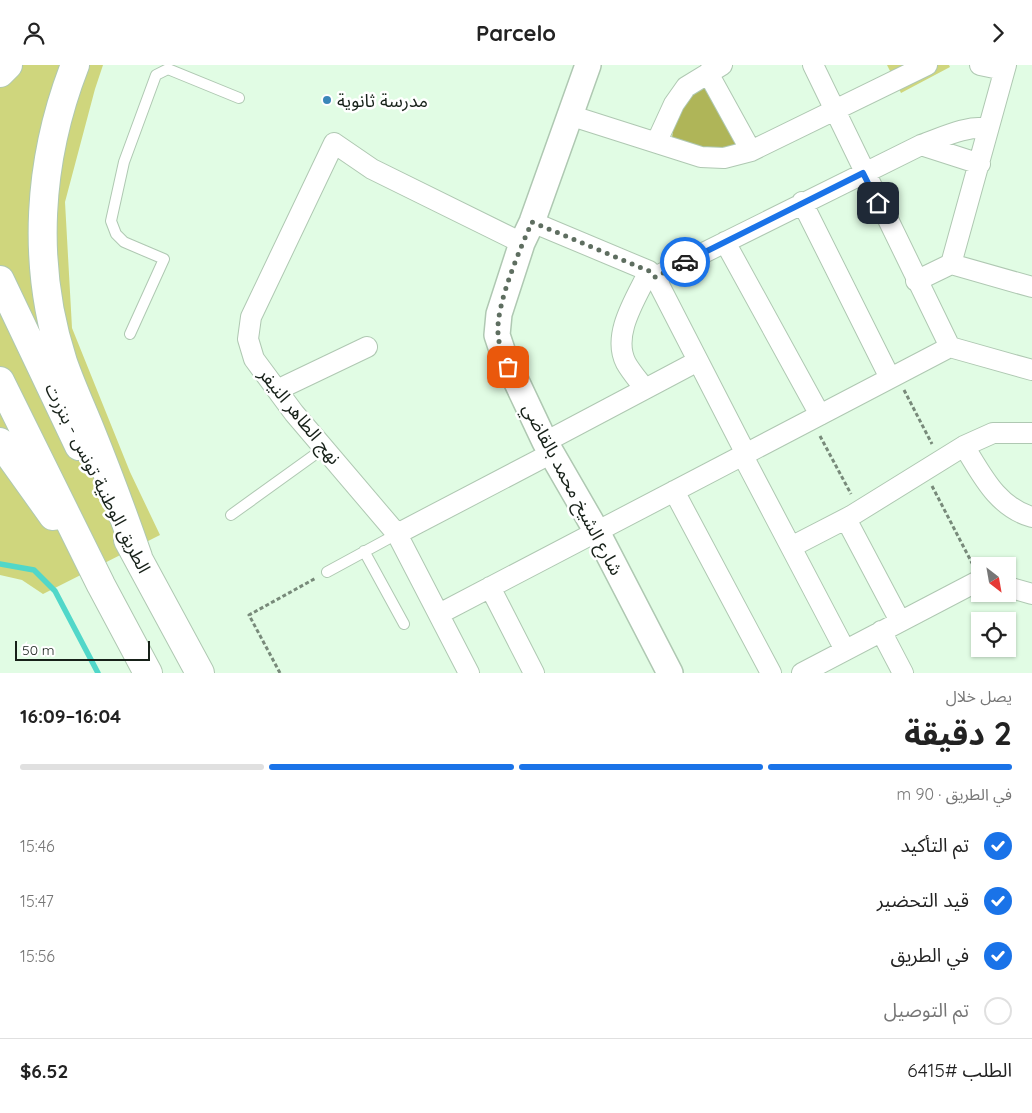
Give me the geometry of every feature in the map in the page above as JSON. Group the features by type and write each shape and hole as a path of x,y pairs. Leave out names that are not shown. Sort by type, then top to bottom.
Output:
{"highway":[{"path":"0,73 8,65"},
{"path":"75,65 50,145 43,196 43,259 46,291 63,362 117,498 138,557"},
{"name":"الطريق الوطنية تونس - بنزرت","path":"0,280 72,432 200,673"},
{"path":"0,381 100,585 148,673"},
{"path":"0,442 100,585"}],"street":[{"name":"شارع الشيخ محمد بالقاضي","path":"588,65 498,314 498,335 514,380 549,447 597,531 670,673"},
{"path":"813,65 863,173 950,347"},
{"path":"569,115 657,141 701,157 724,158 751,151 835,110 896,72 927,65"},
{"path":"951,264 1005,68 980,65"},
{"path":"657,141 674,103 686,87 715,69 751,151"},
{"path":"644,389 626,363 621,348 626,322 652,274 725,242 802,202 921,145 961,129 974,127 988,128"},
{"name":"نهج الطاهر النيفر","path":"469,673 397,534 324,449 277,390 254,359 248,339 251,317 334,143 372,169 527,232"},
{"path":"921,145 980,164"},
{"path":"802,202 893,377"},
{"path":"527,232 652,274 845,650"},
{"path":"725,242 816,417"},
{"path":"916,281 951,264 1032,287"},
{"path":"277,390 367,347"},
{"path":"439,614 950,347 1032,370"},
{"path":"397,534 549,447 644,389 698,361"},
{"path":"791,547 853,515 964,446 993,433 1032,433"},
{"path":"964,446 992,491 1007,506 1032,517"},
{"path":"674,491 771,673"},
{"path":"853,515 900,621"},
{"path":"805,672 900,621 971,579"},
{"path":"490,587 534,673"},
{"path":"1016,589 1032,594"},
{"path":"881,631 903,673"}],"lane":[{"path":"130,334 164,259 124,242 116,234 111,221 124,162 156,75 168,69 239,98"},
{"path":"231,515 324,449"},
{"path":"327,572 397,534"},
{"path":"364,551 404,624"}],"path":[{"path":"893,377 941,460"},
{"path":"816,417 853,515"},
{"path":"924,471 971,562"},
{"path":"280,673 249,615 327,572"}],"green space":[{"path":"0,65 103,65 65,202 72,328 130,472 160,535 43,594 22,580 0,575"},
{"path":"887,65 949,65 950,67 901,93"},
{"path":"708,79 745,142 719,153 672,141 675,122 683,106"}],"waterway":[{"path":"0,564 34,570 55,591 98,673"}],"way so far":[{"path":"508,367 498,335 498,314 522,243 532,222 610,253 649,271 655,277 685,262"}],"place":[{"name":"مدرسة ثانوية","path":"327,100"}],"route":[{"path":"685,262 863,173 878,203"}]}
